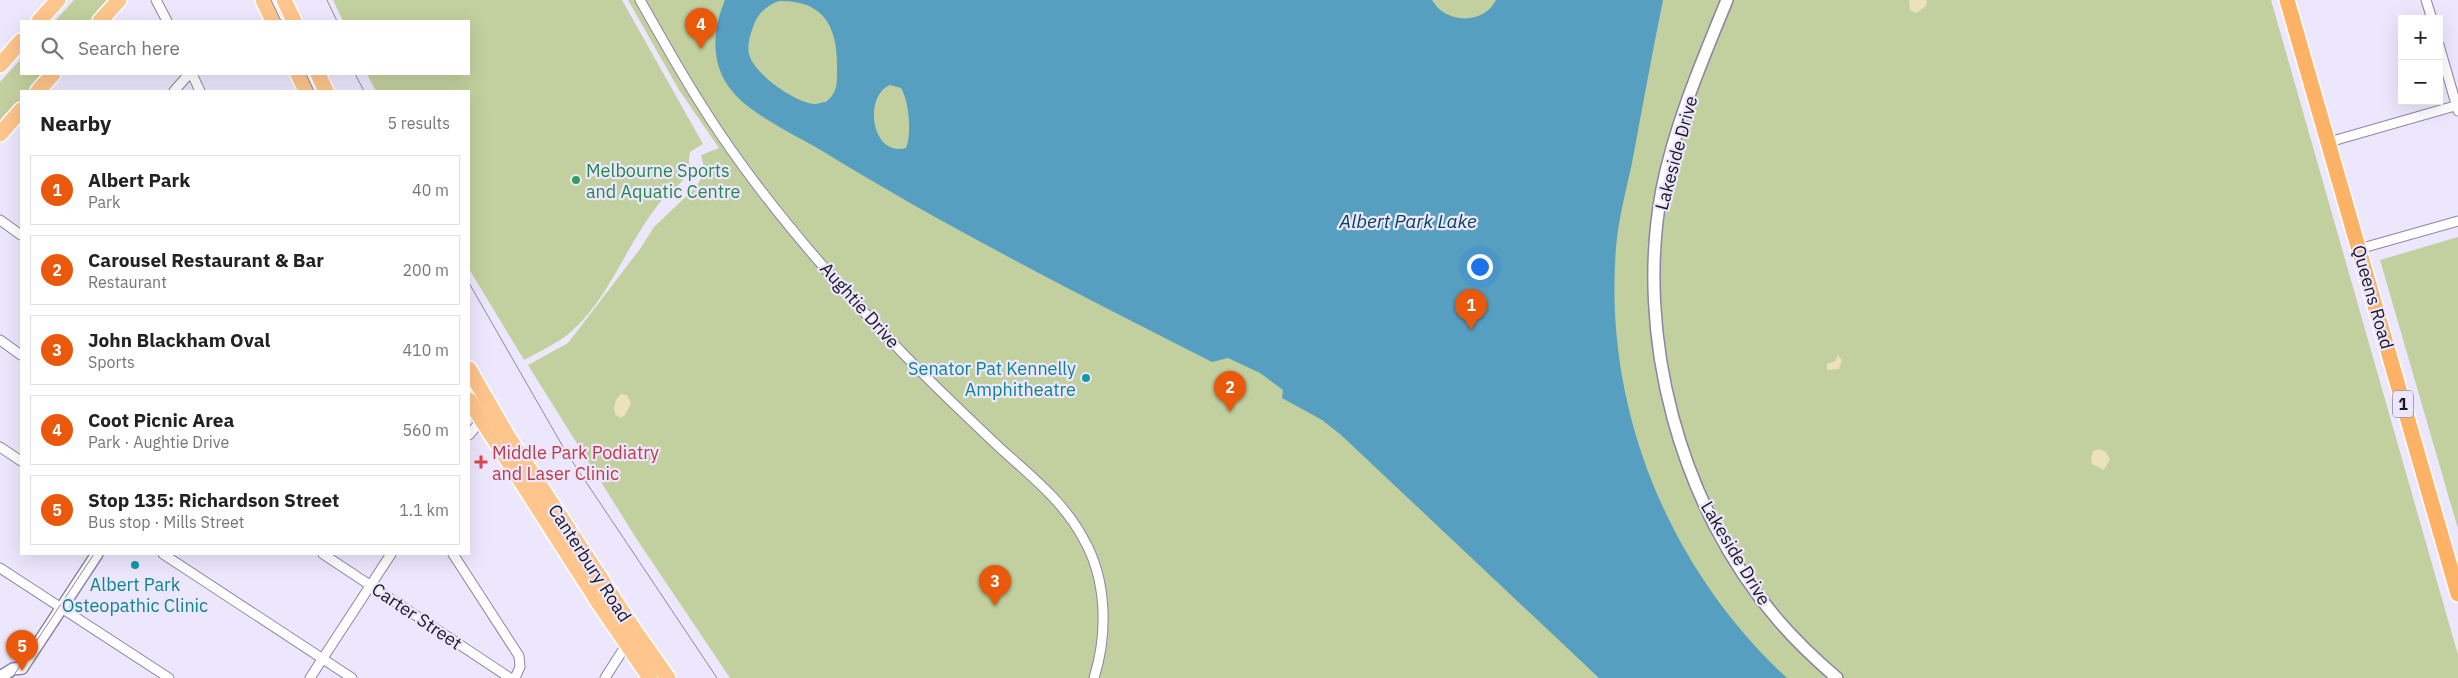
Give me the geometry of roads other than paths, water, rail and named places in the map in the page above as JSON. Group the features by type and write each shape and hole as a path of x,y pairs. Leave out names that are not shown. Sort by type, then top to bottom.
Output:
{"highway":[{"name":"Queens Road","path":"2287,0 2359,249 2453,556 2458,594"}],"main road":[{"path":"39,20 58,0"},
{"path":"101,20 119,0"},
{"path":"264,0 274,20"},
{"path":"284,0 294,20"},
{"path":"0,65 20,42"},
{"path":"39,90 52,75"},
{"path":"298,75 306,90"},
{"path":"318,75 326,90"},
{"path":"0,134 20,111"},
{"name":"Canterbury Road","path":"470,371 492,411 634,631 668,678"},
{"name":"Canterbury Road","path":"470,402 480,420 650,678"}],"street":[{"path":"156,0 166,20"},
{"name":"Aughtie Drive","path":"640,0 672,58 722,136 833,277 938,390 1038,483 1073,521 1093,558 1101,594 1102,646 1094,678"},
{"name":"Lakeside Drive","path":"1727,0 1686,106 1663,187 1656,236 1654,275 1659,350 1676,430 1687,463 1709,513 1742,569 1777,619 1837,678"},
{"path":"2426,0 2431,15"},
{"path":"2329,142 2457,107 2443,59"},
{"path":"175,90 190,75"},
{"path":"192,75 199,90"},
{"path":"0,220 20,234"},
{"path":"2359,249 2458,221"},
{"path":"0,340 20,354"},
{"path":"470,434 480,420 492,411"},
{"path":"0,447 20,459"},
{"path":"0,677 13,669 24,673 61,608 96,555"},
{"path":"166,555 352,678"},
{"name":"Carter Street","path":"325,555 510,678"},
{"path":"310,678 390,555"},
{"path":"454,555 519,656 520,667 515,678"},
{"path":"0,568 168,678"},
{"path":"605,678 634,631"},
{"path":"0,677 6,678"}],"water":[{"name":"Albert Park Lake","path":"725,0 1432,0 1446,14 1464,18 1483,14 1496,0 1663,0 1617,237 1615,308 1621,368 1633,426 1652,482 1678,536 1709,587 1745,635 1787,678 1599,678 1340,434 1322,420 1282,398 1283,390 1260,373 1228,358 1212,362 1065,286 919,208 751,109 733,92 720,71 717,59 716,35","holes":["779,1 808,5 826,19 831,29 837,54 837,83 833,95 826,102 815,104 797,99 776,86 752,62 748,48 755,22 763,11","890,85 901,88 906,101 909,126 906,148 894,148 885,144 878,135 875,124 874,112 876,101 882,91"]}],"tram line":[{"path":"271,0 281,20"},
{"path":"327,0 337,20"},
{"path":"306,75 314,90"},
{"path":"356,75 363,90"},
{"path":"470,285 566,452 717,678"},
{"path":"12,678 93,555"}],"place":[{"name":"Coot Picnic Area","path":"701,49"},
{"name":"Melbourne Sports and Aquatic Centre","path":"576,180"},
{"name":"Albert Park","path":"1471,330"},
{"name":"Senator Pat Kennelly Amphitheatre","path":"1086,378"},
{"name":"Carousel Restaurant & Bar","path":"1230,412"},
{"name":"Middle Park Podiatry and Laser Clinic","path":"481,462"},
{"name":"Albert Park Osteopathic Clinic","path":"135,565"},
{"name":"John Blackham Oval","path":"995,606"},
{"name":"Stop 135: Richardson Street","path":"22,671"}]}
